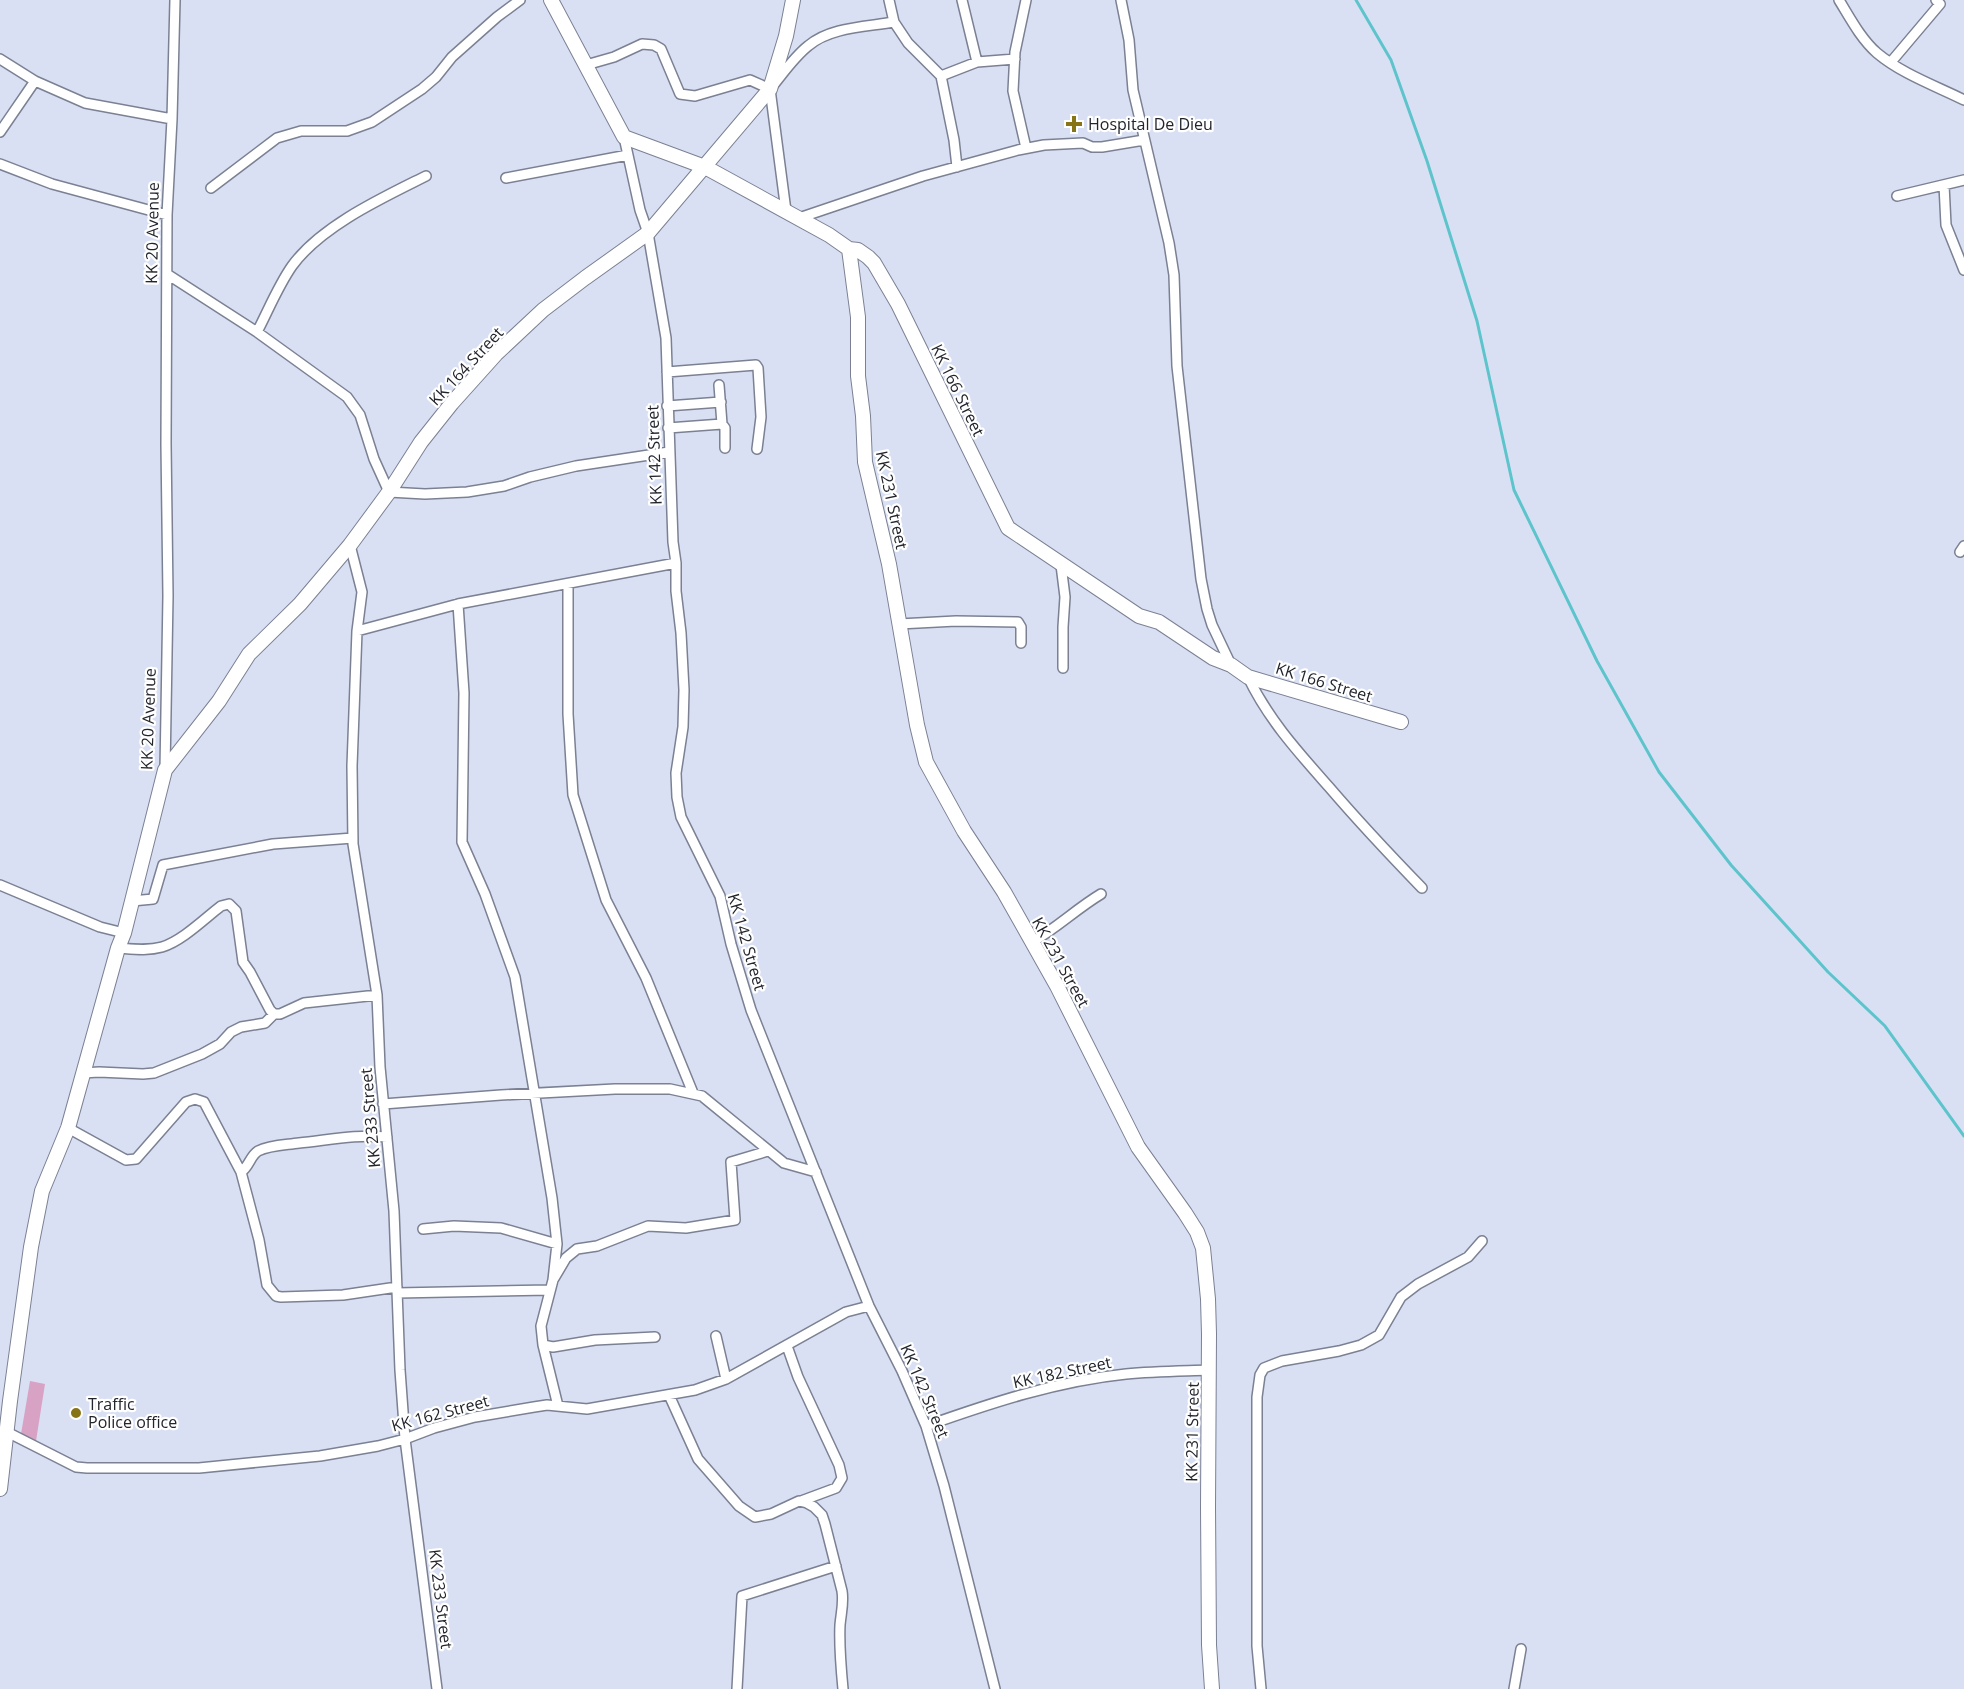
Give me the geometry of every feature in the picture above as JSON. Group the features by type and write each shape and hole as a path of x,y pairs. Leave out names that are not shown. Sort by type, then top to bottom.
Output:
{"street":[{"name":"KK 20 Avenue","path":"0,1489 3,1432 31,1247 42,1191 68,1128 124,933 165,770 168,596 167,215 175,0"},
{"path":"211,188 277,138 301,131 347,131 372,122 422,89 436,77 452,57 520,0"},
{"path":"551,0 624,137"},
{"name":"KK 164 Street","path":"165,770 219,701 249,654 300,604 350,545 389,492 421,442 452,403 496,354 543,310 648,232 770,89 786,36 793,0"},
{"path":"889,0 894,22 908,43 941,76 957,167"},
{"path":"962,0 977,62"},
{"path":"1026,0 1015,59 1012,91 1026,148"},
{"path":"1122,0 1129,40 1133,90 1169,243 1174,275 1177,366 1202,579 1212,625 1231,665"},
{"path":"1839,0 1857,30 1878,54 1964,100"},
{"path":"1891,62 1940,4 1936,0"},
{"path":"786,211 770,89 805,48 814,41 829,34 894,22"},
{"path":"586,65 614,57 642,44 654,45 661,49 680,94 695,96 750,80 770,89"},
{"path":"0,59 34,81 85,103 172,119"},
{"path":"941,76 977,62 1015,59"},
{"path":"0,132 34,81"},
{"name":"KK 142 Street","path":"624,137 640,210 648,232 666,338 673,542 684,690 683,727 676,773 681,818 720,896 736,964 751,1010 869,1306 902,1371 926,1426 944,1486 995,1689"},
{"name":"KK 166 Street","path":"624,137 705,167 829,235 849,249 858,250 874,263 898,303 1008,528 1139,616 1159,622 1213,658 1231,665 1248,677 1401,722"},
{"path":"799,218 923,176 1026,148 1083,143 1092,147 1102,147 1144,140"},
{"path":"506,178 628,155"},
{"path":"0,164 52,184 167,215"},
{"path":"257,332 291,268 317,240 368,206 426,176"},
{"path":"1897,196 1964,180"},
{"path":"1944,185 1946,225 1964,270"},
{"name":"KK 231 Street","path":"849,249 858,317 858,376 865,462 889,564 917,725 926,762 964,831 1004,892 1057,986 1138,1147 1197,1232 1203,1248 1208,1299 1209,1644 1212,1689"},
{"path":"167,274 257,332 347,398 360,415 374,459 389,492 432,494 467,492 504,486 576,466 669,452"},
{"path":"667,372 756,365 760,417 757,448"},
{"path":"719,385 722,424 725,428 725,448"},
{"path":"667,406 721,402"},
{"path":"668,428 722,424"},
{"name":"KK 233 Street","path":"350,545 362,592 357,630 352,766 353,838 376,995 383,1104 394,1211 405,1439 437,1689"},
{"path":"357,630 458,604 676,563"},
{"path":"1061,565 1065,597 1063,669"},
{"path":"568,584 568,714 573,795 606,900 646,978 693,1093"},
{"path":"458,604 464,693 462,842 485,894 515,977 536,1094 552,1198 556,1244 553,1280 542,1326 543,1345 558,1406"},
{"path":"899,624 956,621 1018,622 1021,627 1021,643"},
{"path":"1248,677 1258,698 1286,740 1379,845 1422,888"},
{"path":"132,901 153,899 163,865 273,844 353,838"},
{"path":"0,885 100,927 124,933"},
{"path":"1032,942 1049,933 1069,915 1101,894"},
{"path":"118,948 150,949 172,943 221,906 229,904 236,911 243,962 274,1014"},
{"path":"83,1073 142,1074 154,1072 202,1054 220,1044 231,1032 241,1027 265,1023 274,1014 280,1014 304,1003 376,995"},
{"path":"383,1104 536,1094 670,1089 702,1096 784,1163 816,1172"},
{"path":"68,1128 126,1160 136,1159 186,1102 195,1099 204,1101 241,1172 259,1240 267,1285 276,1296 343,1295 397,1290 550,1290"},
{"path":"241,1172 258,1151 276,1146 367,1135 387,1137"},
{"path":"553,1280 566,1258 578,1249 597,1246 648,1226 686,1228 735,1220 731,1162 768,1150"},
{"path":"423,1229 454,1226 501,1228 556,1244"},
{"path":"1261,1689 1257,1646 1257,1397 1260,1375 1264,1368 1282,1361 1339,1351 1361,1345 1379,1335 1401,1297 1418,1284 1468,1257 1482,1241"},
{"name":"KK 162 Street","path":"3,1432 76,1467 87,1468 165,1469 229,1466 320,1456 378,1446 475,1417 534,1407 558,1406 587,1409 695,1390 726,1379 846,1312 869,1306"},
{"path":"716,1336 726,1379"},
{"path":"543,1345 553,1347 595,1340 655,1337"},
{"path":"669,1395 698,1459 739,1506 755,1517 771,1514 836,1488 842,1478 839,1466 798,1377 787,1346"},
{"name":"KK 182 Street","path":"926,1426 996,1402 1059,1385 1126,1374 1209,1370"},
{"path":"799,1501 807,1503 822,1515 836,1566 843,1602 840,1623 843,1689"},
{"path":"737,1689 742,1596 836,1566"},
{"path":"1514,1689 1521,1649"}],"shaded area":[{"path":"30,1381 45,1384 36,1441 21,1434"}],"waterway":[{"path":"1356,0 1391,60 1427,161 1477,321 1514,490 1597,661 1659,772 1731,865 1828,972 1885,1026 1964,1136"}],"place":[{"name":"Hospital De Dieu","path":"1074,124"},
{"name":"Traffic Police office","path":"76,1413"}]}
